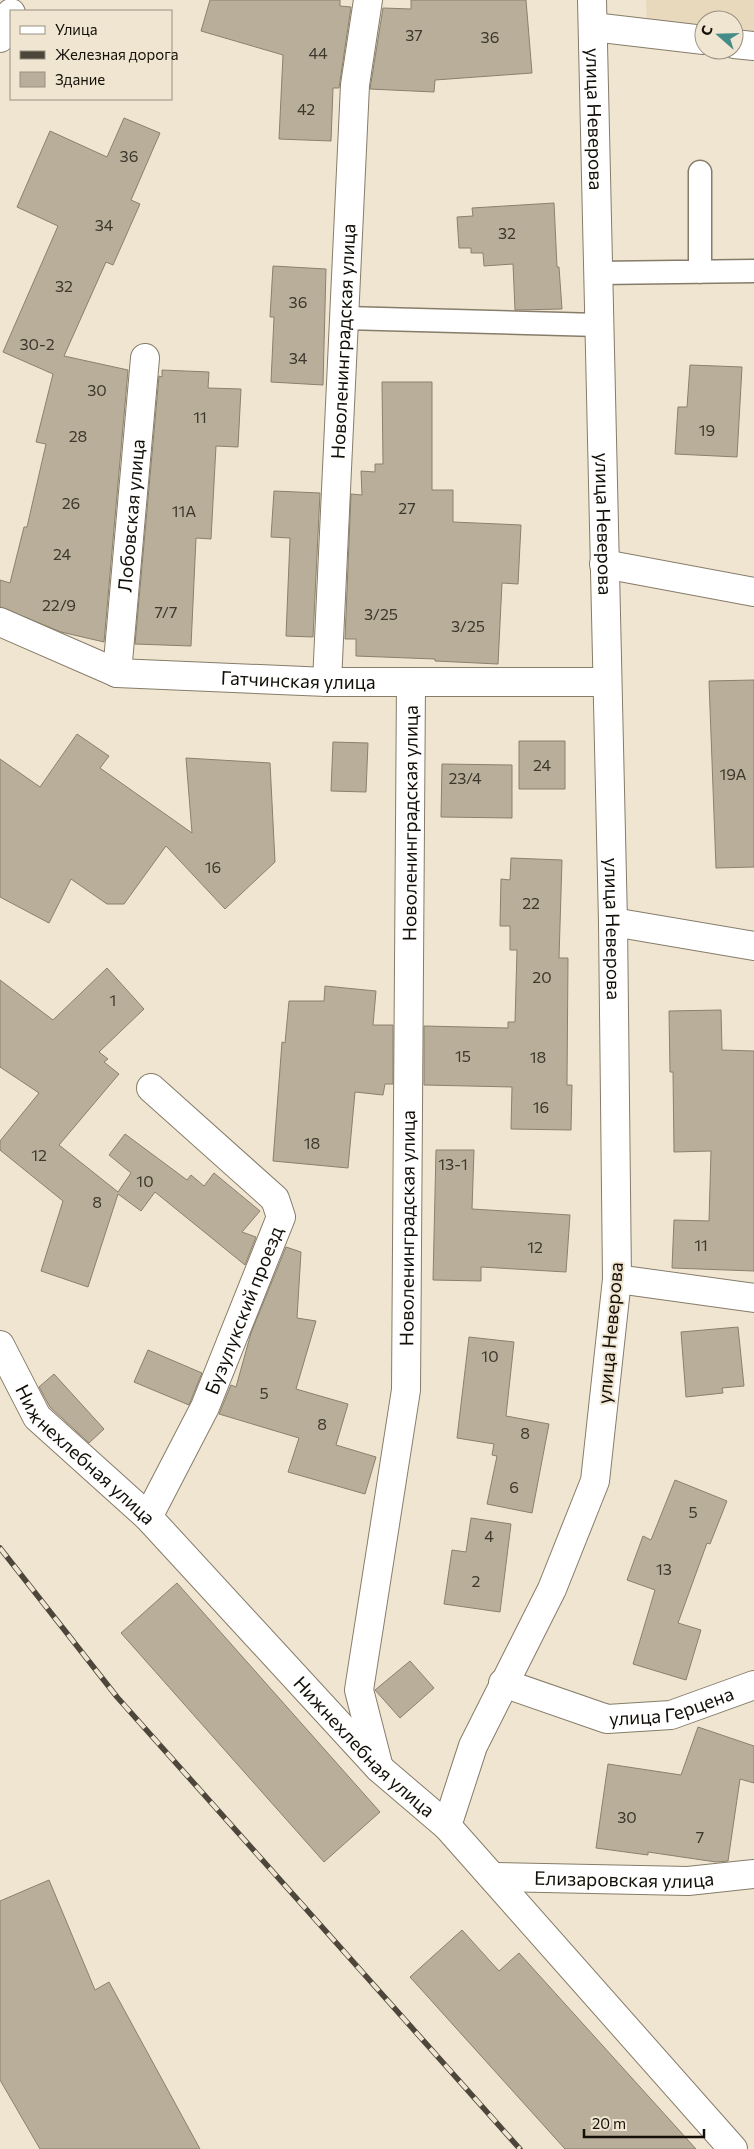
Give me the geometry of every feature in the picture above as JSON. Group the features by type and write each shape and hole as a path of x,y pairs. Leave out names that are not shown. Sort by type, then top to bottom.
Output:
{"street":[{"name":"Новоленинградская улица","path":"327,682 355,85 368,0"},
{"name":"улица Неверова","path":"447,1826 473,1746 503,1683 552,1589 595,1481 617,1279 613,922 592,0"},
{"path":"0,38 10,16"},
{"path":"593,27 694,39"},
{"name":"Лобовская улица","path":"117,673 144,358"},
{"path":"604,564 754,592"},
{"name":"Гатчинская улица","path":"0,622 117,673 327,682 607,682"},
{"name":"Новоленинградская улица","path":"379,1768 359,1690 406,1390 411,682"},
{"path":"613,922 754,946"},
{"name":"Бузулукский проезд","path":"148,1516 204,1407 281,1218 276,1199 151,1088"},
{"path":"617,1279 754,1298"},
{"name":"Нижнехлебная улица","path":"0,1345 37,1417 148,1516 379,1768 447,1826 733,2149"},
{"name":"улица Герцена","path":"503,1683 607,1719 671,1715 754,1685"},
{"name":"Елизаровская улица","path":"493,1876 688,1881 754,1874"}],"lane":[{"path":"700,172 700,272"},
{"path":"598,273 754,271"},
{"path":"345,318 598,325"}],"shaded area":[{"path":"646,0 754,0 754,33 744,32 744,10 694,10 694,27 647,23"}],"building":[{"path":"210,0 340,0 340,6 351,7 339,88 333,88 331,141 279,139 283,55 201,31"},
{"path":"411,0 526,0 532,73 435,80 434,92 370,89 383,8 411,9"},
{"path":"124,118 160,133 131,200 140,204 113,265 106,262 64,356 128,370 104,642 61,632 0,607 0,580 10,583 24,527 27,527 46,444 36,442 53,374 3,352 58,226 17,207 50,131 107,157"},
{"path":"554,203 557,267 559,267 562,309 515,310 513,264 484,266 483,253 471,253 471,248 459,248 457,217 473,216 472,208"},
{"path":"273,266 326,269 323,385 271,382 274,317 270,317"},
{"path":"690,365 742,367 737,457 675,454 678,407 687,407"},
{"path":"162,370 209,372 208,388 241,389 238,447 216,446 211,539 196,538 191,646 135,644 159,376 162,377"},
{"path":"382,382 432,382 432,490 453,490 453,522 521,525 518,584 502,583 498,664 356,656 356,639 345,639 351,494 362,495 361,471 375,472 375,464 383,464"},
{"path":"274,491 320,493 313,637 286,636 290,538 271,537"},
{"path":"754,680 754,867 716,868 709,681"},
{"path":"77,734 109,756 100,768 192,833 186,758 270,763 275,862 225,909 166,846 124,904 107,904 71,879 49,923 0,897 0,759 40,787"},
{"path":"519,741 565,741 565,789 519,789"},
{"path":"333,742 368,743 366,792 331,791"},
{"path":"442,764 512,765 512,818 441,817"},
{"path":"511,858 562,860 559,958 568,958 567,1085 572,1085 571,1130 511,1129 512,1087 424,1085 424,1026 508,1028 508,1022 515,1022 517,950 510,950 510,926 500,926 501,879 510,880"},
{"path":"107,968 144,1009 99,1052 108,1059 104,1062 119,1074 59,1145 118,1192 131,1173 109,1155 125,1134 187,1180 191,1175 204,1186 214,1173 260,1211 242,1232 256,1237 245,1265 155,1192 141,1211 118,1194 88,1287 41,1271 63,1201 0,1150 0,1141 39,1093 0,1067 0,980 53,1020"},
{"path":"325,986 376,991 373,1025 393,1025 393,1084 385,1084 383,1095 355,1092 348,1168 273,1161 282,1042 285,1043 289,1001 324,1001"},
{"path":"721,1010 722,1050 754,1051 754,1271 672,1268 674,1220 709,1221 711,1151 674,1152 673,1072 670,1072 669,1011"},
{"path":"436,1150 474,1150 472,1209 570,1215 566,1272 481,1267 481,1281 433,1280"},
{"path":"286,1247 301,1252 297,1318 316,1321 296,1389 348,1404 336,1445 376,1457 365,1494 288,1472 299,1438 219,1414 231,1385 236,1387 251,1333"},
{"path":"738,1327 744,1386 722,1388 723,1393 686,1397 681,1332"},
{"path":"469,1337 514,1342 506,1416 549,1424 532,1513 487,1504 497,1456 492,1455 494,1444 457,1438"},
{"path":"148,1350 202,1373 189,1405 134,1382"},
{"path":"54,1374 104,1429 89,1443 50,1407 39,1387"},
{"path":"675,1480 727,1501 710,1544 707,1543 678,1623 701,1630 686,1680 633,1664 655,1590 627,1580 643,1536 651,1540"},
{"path":"471,1518 511,1524 500,1612 444,1604 452,1550 466,1552"},
{"path":"177,1583 380,1812 324,1862 121,1633"},
{"path":"410,1661 434,1688 400,1718 375,1690"},
{"path":"698,1727 754,1746 754,1783 740,1779 728,1861 716,1862 648,1852 648,1855 596,1848 608,1764 681,1775"},
{"path":"49,1880 95,1990 109,1982 200,2149 40,2149 0,2080 0,1901"},
{"path":"462,1930 499,1971 519,1953 696,2149 565,2149 410,1977"}],"railway":[{"path":"0,1548 117,1697 520,2149"}]}
